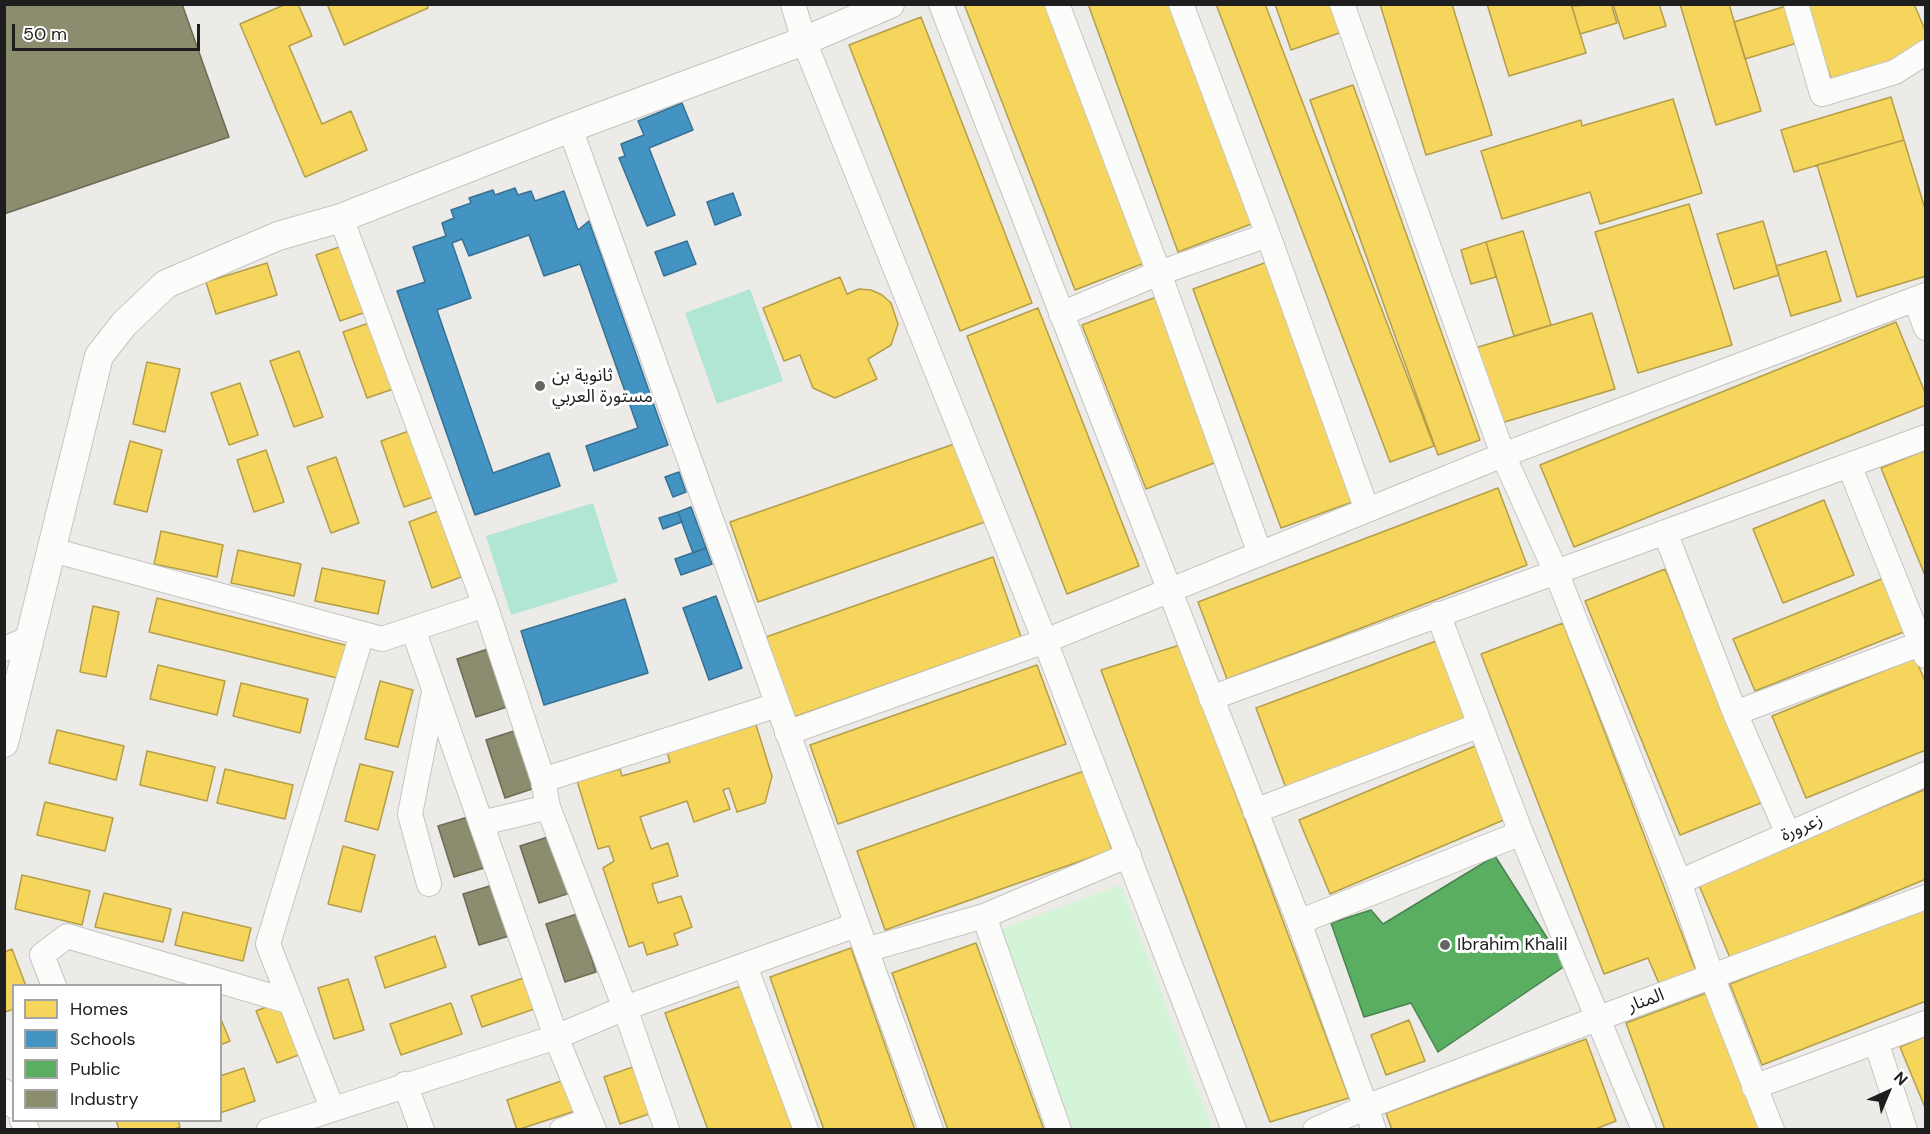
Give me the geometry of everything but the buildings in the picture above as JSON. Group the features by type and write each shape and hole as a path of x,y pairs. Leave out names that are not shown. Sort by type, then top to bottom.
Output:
{"street":[{"path":"793,4 804,41 1046,641 1234,1130"},
{"path":"4,743 17,644 52,550 99,356 124,324 166,284 278,236 341,218 570,128 804,41 890,4"},
{"path":"941,4 1299,922 1374,1130"},
{"path":"1057,4 1159,273 1260,554"},
{"path":"1181,4 1268,235 1367,510"},
{"path":"1342,4 1503,455 1556,572 1679,882 1712,977 1772,1130"},
{"path":"1796,4 1822,94 1894,72 1926,52"},
{"path":"570,128 931,1130"},
{"path":"341,218 485,605 543,780 548,807 625,1008 667,1130"},
{"path":"1061,314 1159,273 1268,235"},
{"path":"787,733 1046,641 1503,455 1920,297 1926,328"},
{"path":"1211,698 1926,437"},
{"path":"1735,713 1923,650 1849,465"},
{"path":"1665,532 1735,713 1788,834"},
{"path":"52,550 382,639 485,605"},
{"path":"1438,614 1521,833 1599,1018 1639,1128"},
{"path":"413,629 556,1037 592,1125 562,1130"},
{"path":"332,1108 268,944 362,634"},
{"path":"429,884 410,814 435,689"},
{"path":"543,780 777,705"},
{"path":"1255,811 1480,725"},
{"name":"زعرورة","path":"1679,882 1926,774"},
{"path":"482,823 548,807"},
{"path":"1299,922 1521,833"},
{"path":"866,950 984,916 1129,855"},
{"name":"المنار","path":"1315,1130 1366,1107 1599,1018 1926,897"},
{"path":"984,916 1059,1130"},
{"path":"269,1130 405,1084 556,1037 625,1008 856,925"},
{"path":"53,984 42,955 67,936 291,1002"},
{"path":"745,966 806,1130"},
{"path":"1754,1087 1926,1023"},
{"path":"1876,1042 1905,1130"},
{"path":"405,1084 422,1130"}],"green space":[{"path":"750,289 783,381 717,404 685,313"},
{"path":"593,503 618,582 511,615 486,536"},
{"path":"1121,885 1212,1129 1073,1129 998,930"}],"place":[{"name":"ثانوية بن مستورة العربي","path":"540,386"},
{"name":"Ibrahim Khalil","path":"1445,945"}]}
